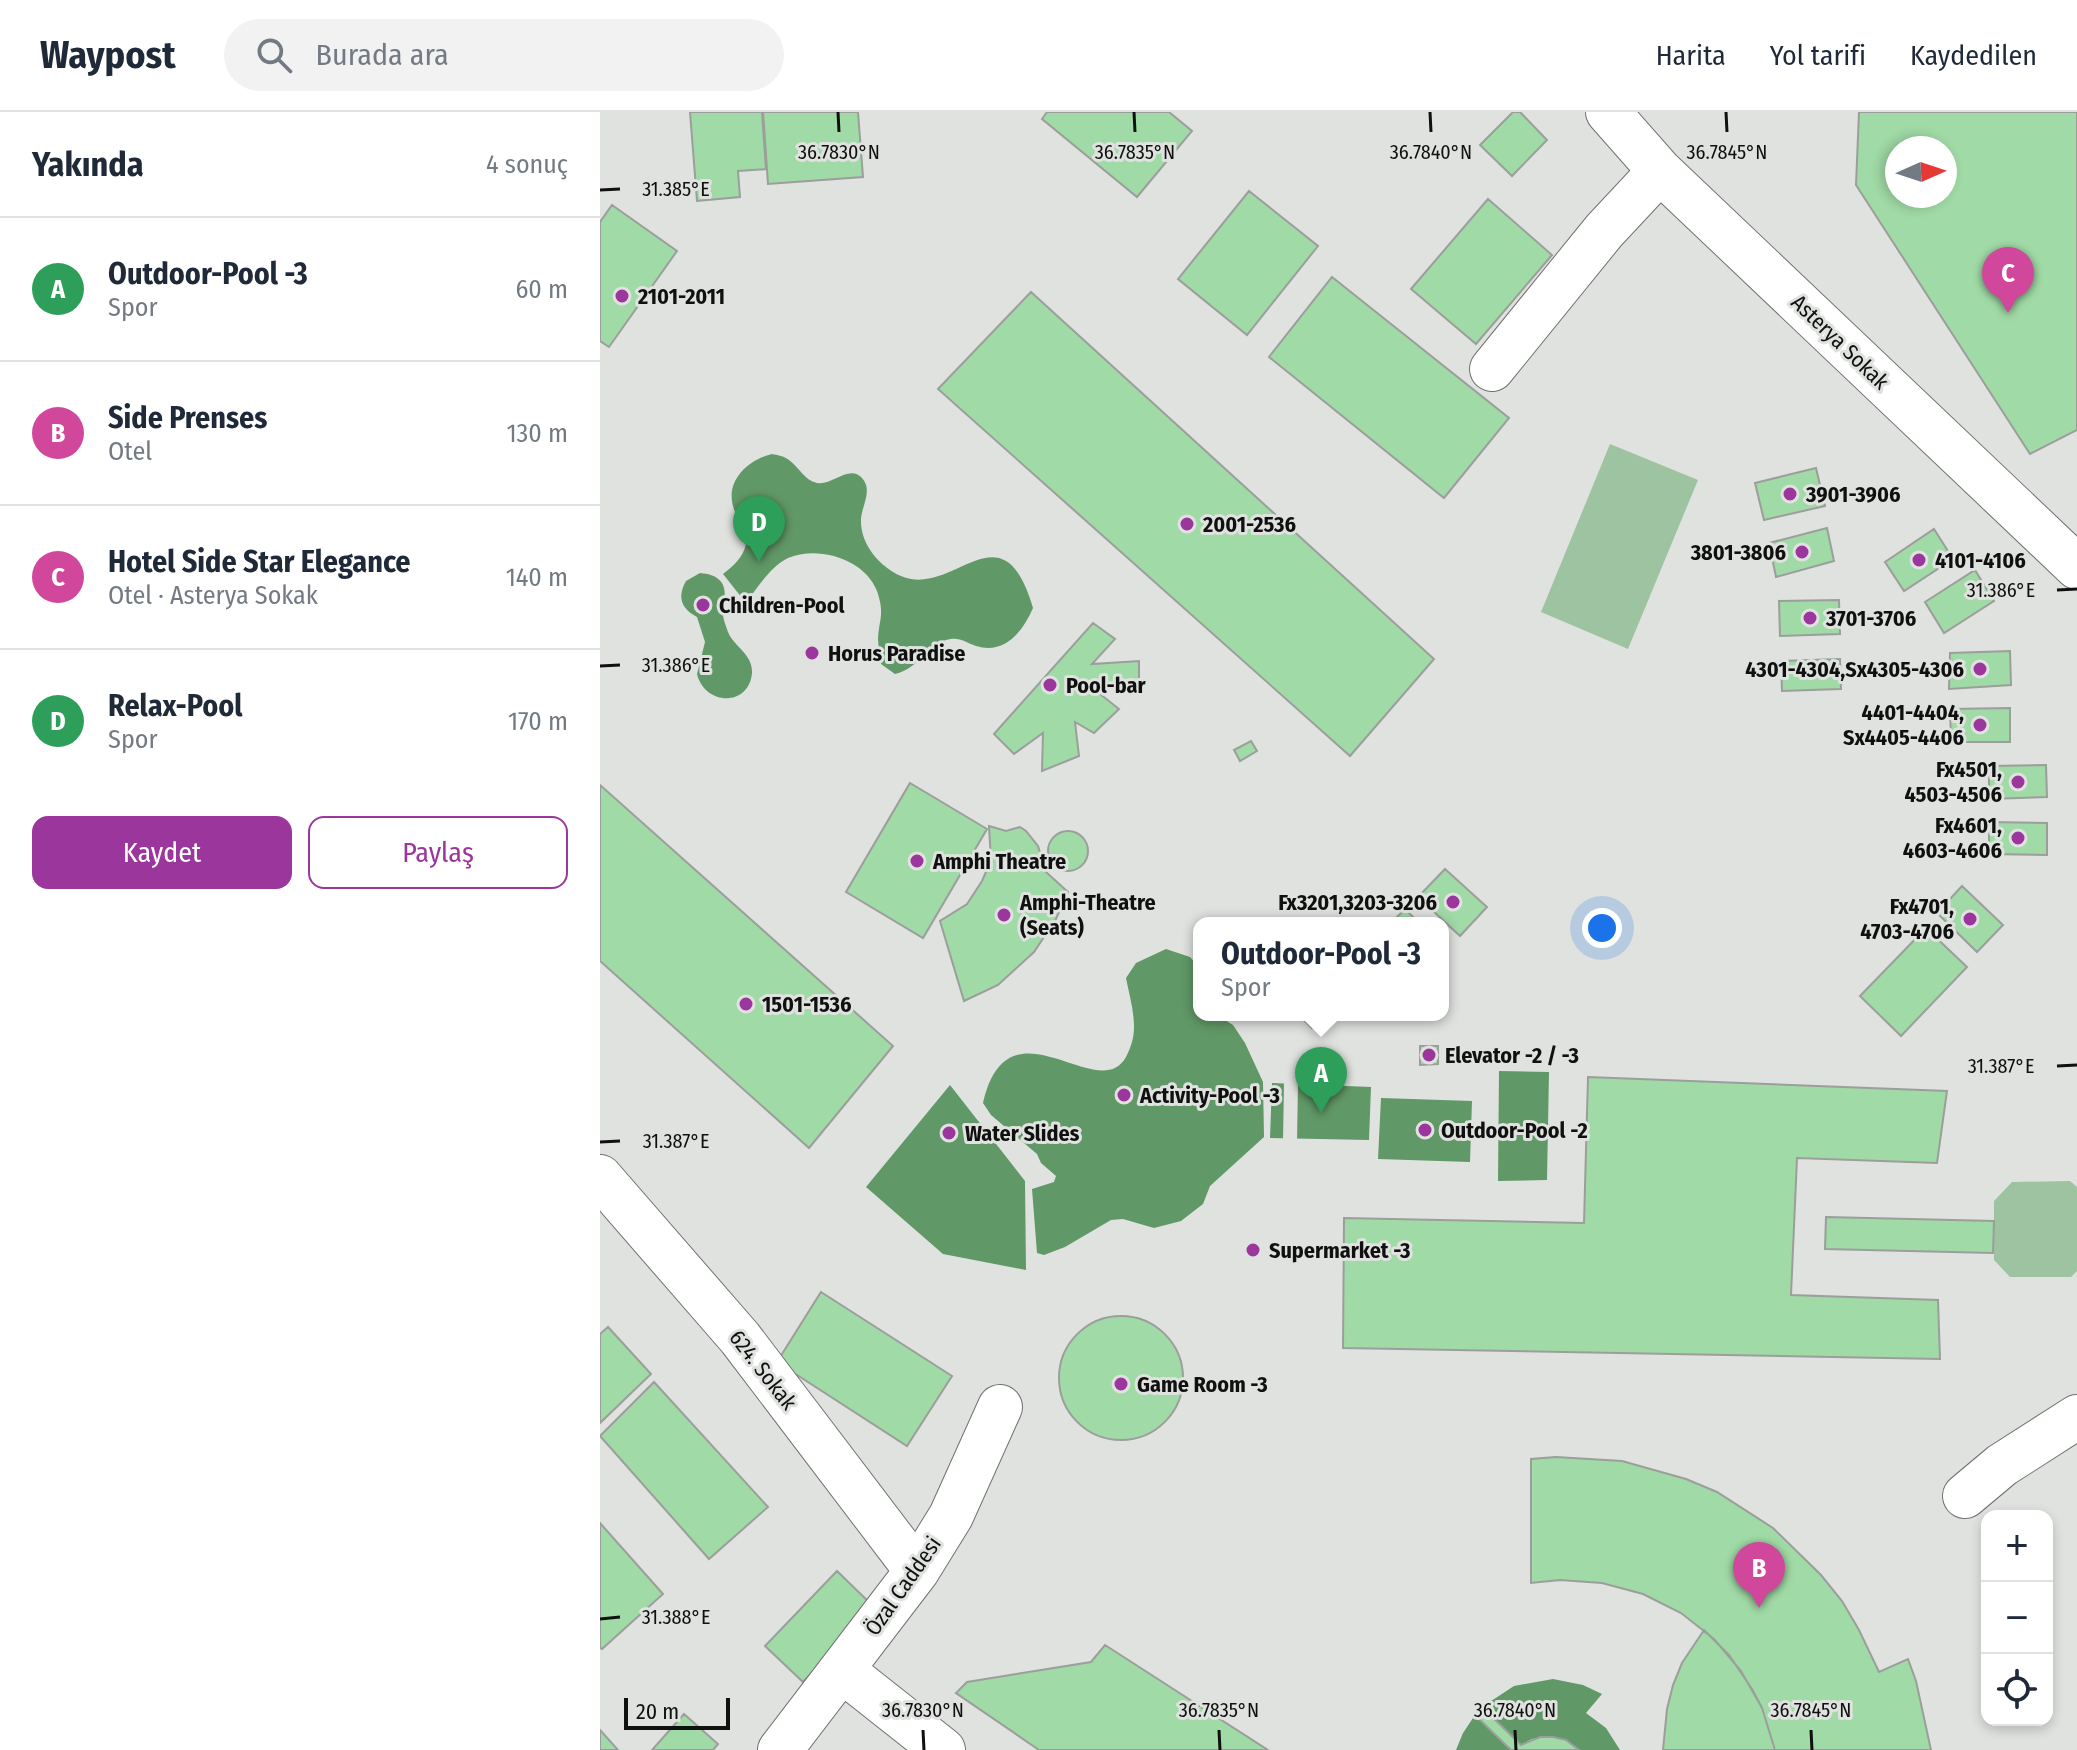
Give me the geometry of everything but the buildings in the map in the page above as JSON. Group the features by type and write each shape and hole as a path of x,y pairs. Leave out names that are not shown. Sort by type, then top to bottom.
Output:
{"street":[{"name":"Asterya Sokak","path":"1608,112 1660,171 2077,567"},
{"path":"1492,369 1604,231 1660,171"},
{"name":"624. Sokak","path":"600,1177 740,1338 917,1571"},
{"name":"Özal Caddesi","path":"780,1750 917,1571 951,1516 1000,1407"},
{"path":"1965,1496 2002,1465 2077,1417"},
{"path":"843,1671 943,1750"}],"shaded area":[{"path":"1610,444 1698,480 1628,649 1541,612"},
{"path":"772,454 787,459 817,483 852,473 862,478 867,488 861,519 867,545 878,560 901,576 921,580 992,557 1007,562 1021,577 1033,608 1024,625 1012,639 996,647 976,646 958,639 946,640 911,667 895,674 881,664 878,639 881,611 877,591 871,580 851,563 826,554 800,554 788,558 770,572 746,603 723,574 740,558 747,539 734,509 732,490 746,467"},
{"path":"700,573 712,575 722,583 725,595 723,616 728,632 752,666 749,684 735,697 717,697 702,685 697,674 705,642 697,617 687,610 681,597 686,581"},
{"name":"Activity-Pool -3","path":"1166,949 1193,960 1193,1021 1227,1021 1245,1043 1263,1082 1264,1137 1210,1186 1203,1204 1181,1221 1154,1228 1123,1219 1111,1220 1065,1247 1044,1255 1037,1253 1032,1189 1054,1182 1056,1176 1041,1163 1037,1154 991,1115 983,1103 995,1072 1012,1057 1032,1054 1095,1070 1113,1069 1126,1057 1131,1046 1134,1027 1126,978 1136,963"},
{"path":"1499,1071 1549,1072 1547,1180 1498,1181"},
{"path":"1272,1083 1371,1087 1369,1140 1270,1138"},
{"name":"Water Slides","path":"950,1085 1025,1181 1026,1270 943,1254 866,1187"},
{"name":"Outdoor-Pool -2","path":"1381,1098 1472,1101 1470,1162 1378,1159"},
{"path":"2070,1181 2077,1187 2077,1271 2071,1277 2010,1277 1994,1260 1994,1201 2012,1182"},
{"path":"1553,1679 1583,1685 1602,1694 1586,1713 1606,1728 1620,1750 1579,1750 1566,1740 1549,1736 1521,1745 1482,1707 1514,1686"},
{"path":"1475,1715 1511,1750 1456,1750"}],"pier":[{"path":"1284,1082 1298,1082 1297,1143 1283,1142"}],"place":[{"name":"2101-2011","path":"622,296"},
{"name":"Hotel Side Star Elegance","path":"2008,313"},
{"name":"3901-3906","path":"1790,494"},
{"name":"2001-2536","path":"1187,524"},
{"name":"3801-3806","path":"1802,552"},
{"name":"4101-4106","path":"1919,560"},
{"name":"Relax-Pool","path":"759,562"},
{"name":"Children-Pool","path":"703,605"},
{"name":"3701-3706","path":"1810,618"},
{"name":"Horus Paradise","path":"812,653"},
{"name":"4301-4304,Sx4305-4306","path":"1980,669"},
{"name":"Pool-bar","path":"1050,685"},
{"name":"4401-4404, Sx4405-4406","path":"1980,725"},
{"name":"Fx4501, 4503-4506","path":"2018,782"},
{"name":"Fx4601, 4603-4606","path":"2018,838"},
{"name":"Amphi Theatre","path":"917,861"},
{"name":"Fx3201,3203-3206","path":"1453,902"},
{"name":"Amphi-Theatre (Seats)","path":"1004,915"},
{"name":"Fx4701, 4703-4706","path":"1970,919"},
{"name":"1501-1536","path":"746,1004"},
{"name":"Elevator -2 / -3","path":"1429,1055"},
{"name":"Activity-Pool -3","path":"1124,1095"},
{"name":"Outdoor-Pool -3","path":"1321,1113"},
{"name":"Outdoor-Pool -2","path":"1425,1130"},
{"name":"Water Slides","path":"949,1133"},
{"name":"Supermarket -3","path":"1253,1250"},
{"name":"Game Room -3","path":"1121,1384"},
{"name":"Side Prenses","path":"1759,1608"}]}
